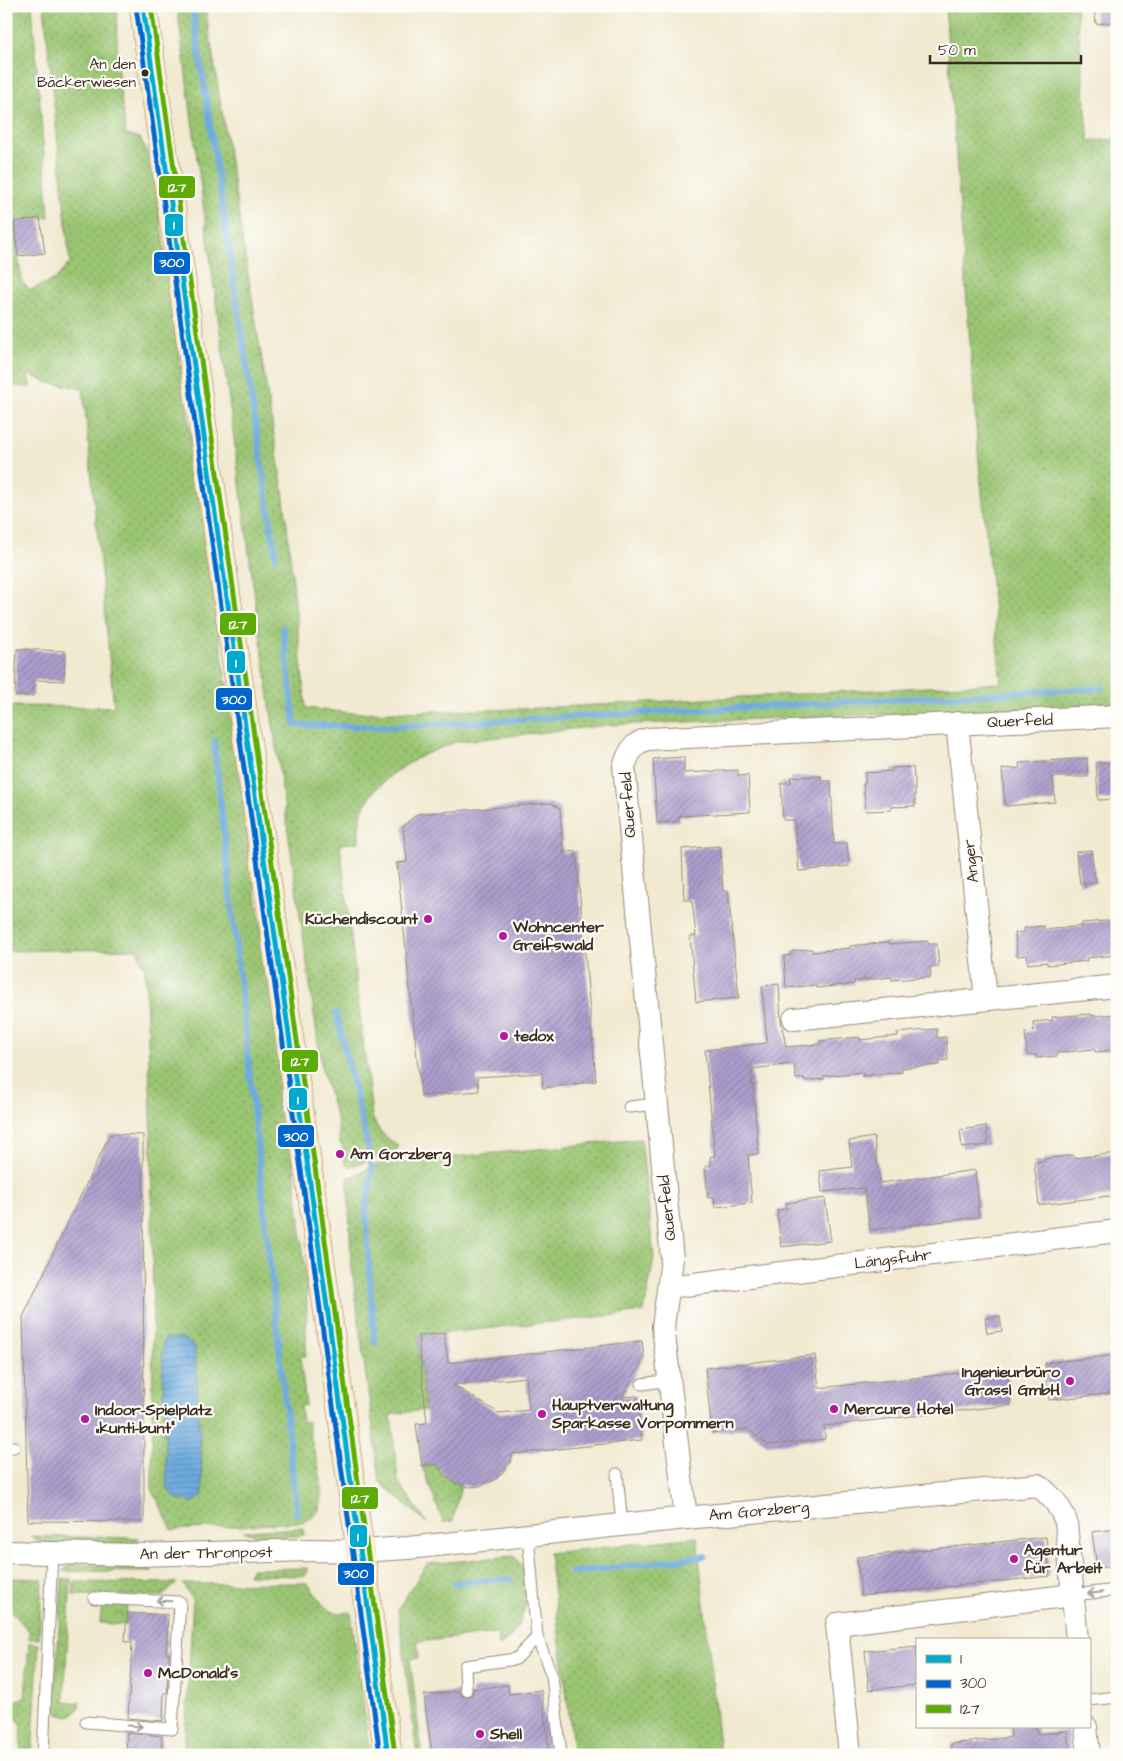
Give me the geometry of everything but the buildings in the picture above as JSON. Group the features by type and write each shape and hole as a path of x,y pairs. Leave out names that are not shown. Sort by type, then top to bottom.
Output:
{"main road":[{"path":"143,6 312,1194 388,1755"}],"street":[{"name":"Querfeld","path":"686,1518 663,1327 672,1259 624,766 632,747 648,739 1117,716"},
{"name":"Anger","path":"957,724 986,999"},
{"path":"794,1019 1117,986"},
{"name":"Längsfuhr","path":"669,1287 1117,1231"},
{"name":"Am Gorzberg","path":"359,1551 408,1548 622,1524 1038,1485 1054,1498 1062,1510 1066,1522 1077,1638"},
{"name":"An der Thronpost","path":"6,1552 138,1555 311,1550 359,1551"},
{"path":"850,1755 836,1624 1073,1595"},
{"path":"1086,1728 1089,1755"}],"lane":[{"path":"629,1108 656,1104"},
{"path":"642,1384 670,1380"},
{"path":"617,1474 622,1524"},
{"path":"528,1535 537,1637 552,1676 561,1755"},
{"path":"43,1755 52,1553"},
{"path":"1073,1595 1117,1590"},
{"path":"86,1722 172,1729 180,1602 94,1598"},
{"path":"466,1690 465,1666 516,1658 537,1637"},
{"path":"1090,1700 1117,1697"}],"green space":[{"path":"6,6 32,6 49,217 14,223 22,282 30,290 55,279 70,263 44,6 117,6 117,66 126,135 140,138 152,163 291,1139 307,1288 306,1356 300,1357 306,1405 300,1406 302,1422 308,1422 322,1487 319,1510 303,1522 172,1530 152,1489 151,1112 145,969 137,949 6,951 6,706 114,707 83,388 49,383 28,374 30,387 6,386"},
{"path":"177,6 205,6 284,497 306,708 353,713 520,709 1001,683 978,452 945,6 1076,6 1089,141 1117,139 1117,705 609,725 455,742 421,756 393,773 374,791 363,808 359,824 359,842 340,844 372,1116 379,1129 397,1145 398,1149 350,1167 345,1164 337,1121 322,1070 256,606"},
{"path":"641,1139 654,1258 644,1312 418,1336 425,1410 391,1414 398,1481 427,1523 380,1482 351,1262 348,1178 390,1159 398,1158 401,1162"},
{"path":"436,1464 441,1471 461,1485 453,1521 443,1522 422,1466"},
{"path":"303,1528 304,1535 281,1537 257,1536 244,1531"},
{"path":"31,1536 139,1538 132,1545 40,1543"},
{"path":"697,1537 720,1755 574,1755 549,1553"},
{"path":"514,1556 524,1574 526,1596 525,1607 517,1628 508,1639 499,1646 497,1633 417,1642 419,1658 410,1659 422,1755 417,1755 398,1609 427,1564"},
{"path":"74,1564 145,1566 153,1572 63,1571"},
{"path":"307,1568 305,1576 248,1575 251,1569"},
{"path":"6,1578 42,1579 39,1639 29,1639 29,1631 6,1605"},
{"path":"62,1579 71,1579 64,1701 80,1703 74,1714 66,1716 54,1711"},
{"path":"74,1582 177,1583 163,1596 73,1595"},
{"path":"307,1583 329,1610 342,1613 351,1612 370,1755 184,1755 193,1601 183,1584"},
{"path":"102,1601 127,1603 126,1625 100,1623"},
{"path":"29,1643 39,1644 32,1755 20,1755 22,1725 6,1707 6,1704 25,1697"}],"water":[{"path":"165,1338 183,1338 195,1347 203,1495 194,1502 177,1499 167,1489 162,1353"}],"waterway":[{"path":"192,6 276,558"},
{"path":"283,628 295,725 384,727 1102,688"},
{"path":"214,741 297,1514"},
{"path":"336,1013 369,1151 372,1171 366,1209 375,1343"},
{"path":"571,1573 705,1556"},
{"path":"454,1583 510,1579"}],"transit line":[{"name":"1","path":"143,6 313,1204 388,1755"},
{"name":"127","path":"151,6 320,1203 395,1754"},
{"name":"300","path":"136,7 306,1205 380,1755"}],"place":[{"name":"An den Bäckerwiesen","path":"145,73"},
{"name":"Küchendiscount","path":"428,919"},
{"name":"Wohncenter Greifswald","path":"503,936"},
{"name":"tedox","path":"504,1036"},
{"name":"Am Gorzberg","path":"340,1154"},
{"name":"Ingenieurbüro Grassl GmbH","path":"1070,1381"},
{"name":"Mercure Hotel","path":"834,1409"},
{"name":"Hauptverwaltung Sparkasse Vorpommern","path":"542,1414"},
{"name":"Indoor-Spielplatz „kunti-bunt“","path":"85,1419"},
{"name":"Agentur für Arbeit","path":"1014,1559"},
{"name":"McDonald's","path":"148,1673"},
{"name":"Shell","path":"480,1734"}]}
